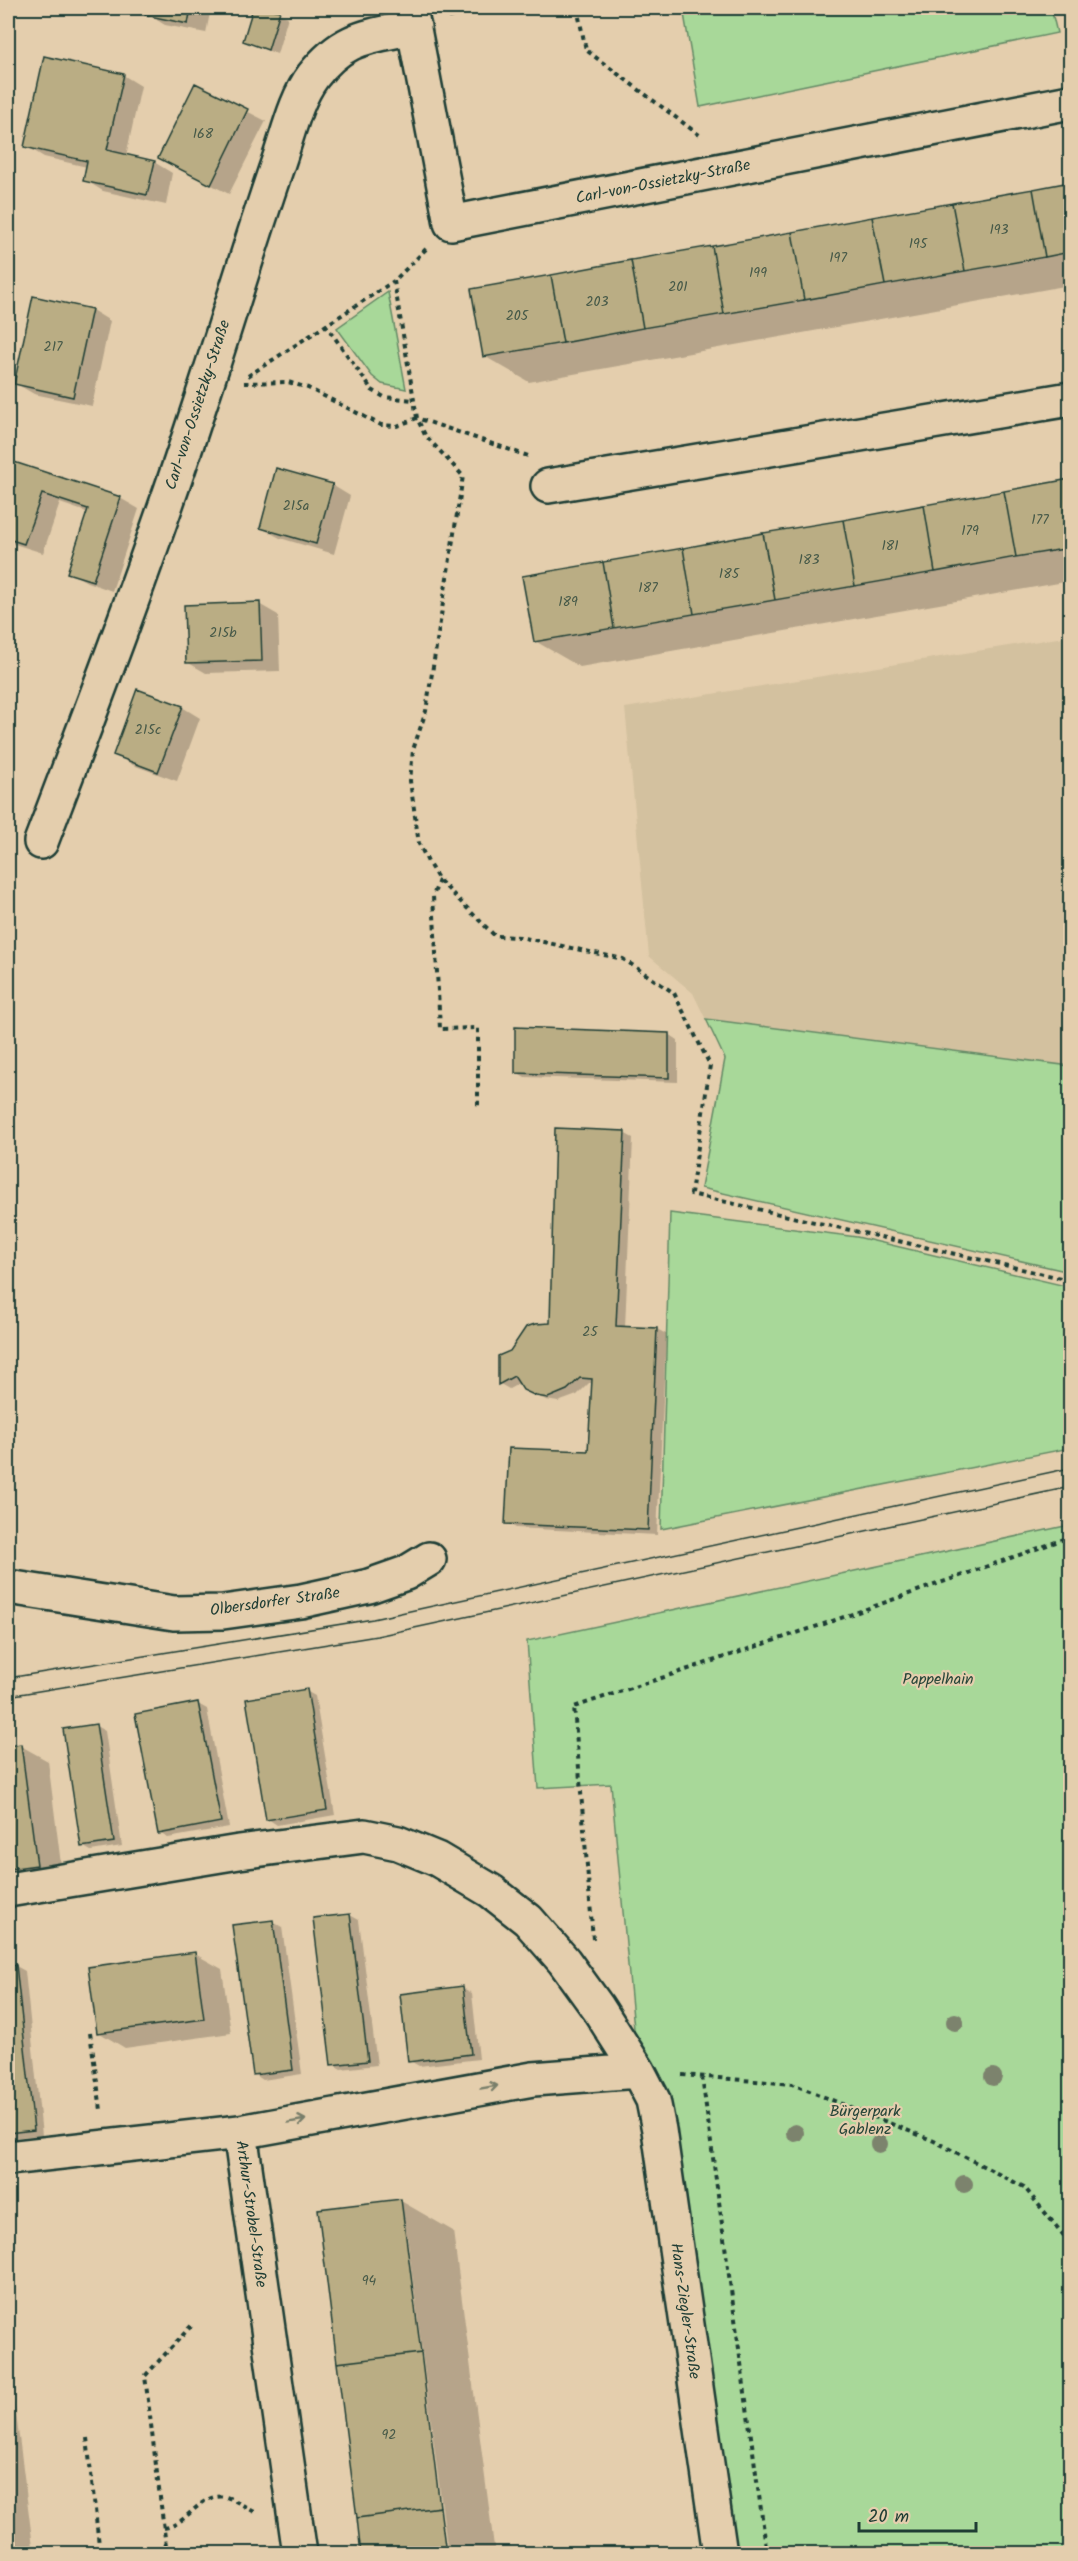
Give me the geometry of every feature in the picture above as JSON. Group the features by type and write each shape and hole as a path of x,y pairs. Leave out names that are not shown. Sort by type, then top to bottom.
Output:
{"street":[{"name":"Carl-von-Ossietzky-Straße","path":"41,842 130,606 199,408 255,229 300,102 312,78 343,45 412,17 451,223 1071,102"},
{"path":"548,486 1071,399"},
{"name":"Olbersdorfer Straße","path":"8,1587 174,1613 223,1612 301,1601 369,1586 406,1573 429,1558"},
{"name":"Hans-Ziegler-Straße","path":"8,1890 239,1852 364,1836 398,1843 437,1859 491,1891 528,1920 564,1961 598,2008 638,2071 652,2100 659,2130 720,2553"},
{"name":"Arthur-Strobel-Straße","path":"300,2553 240,2132 533,2079 638,2071"},
{"path":"8,2158 240,2132"}],"path":[{"path":"577,8 586,50 741,166"},
{"path":"451,223 394,281 238,383 288,382 308,388 381,425 398,426 417,418 540,460 548,486"},
{"path":"394,281 417,418 425,435 463,476 426,711 413,750 410,781 418,844 439,880 495,936 520,937 623,959 674,993 710,1065 691,1194 1071,1280"},
{"path":"325,324 372,390 384,397 414,400"},
{"path":"439,880 433,896 440,1029 478,1029 478,1107"},
{"path":"593,1941 574,1707 824,1624 1071,1537"},
{"path":"90,2033 106,2146"},
{"path":"638,2071 792,2084 934,2141 1024,2187 1071,2243"},
{"path":"702,2077 767,2553"},
{"path":"167,2553 145,2376 192,2325"},
{"path":"87,2438 100,2553"},
{"path":"164,2528 176,2526 203,2500 226,2497 258,2514 294,2510"}],"shaded area":[{"path":"1070,636 1070,1272 701,1188 725,1059 693,993 649,956 625,708"}],"green space":[{"path":"683,8 1051,8 1057,33 700,107"},
{"path":"388,292 406,389 382,384 372,376 337,328"},
{"path":"706,1019 1070,1066 1070,1272 701,1188 725,1059"},
{"path":"670,1213 857,1237 1070,1287 1070,1448 661,1529"},
{"name":"Bürgerpark Gablenz","path":"1070,1525 1070,2553 720,2553 638,2071 611,1784 538,1788 527,1641"}],"building":[{"path":"146,8 191,8 188,24 145,15"},
{"path":"253,8 280,11 268,50 243,41"},
{"path":"44,56 124,74 107,150 155,161 147,195 83,181 87,161 24,147"},
{"path":"195,83 248,109 211,185 158,158"},
{"path":"1070,182 1070,252 1045,257 1033,189"},
{"path":"1033,189 1045,257 965,271 952,203"},
{"path":"952,203 965,271 885,285 872,217"},
{"path":"872,217 885,285 804,300 792,232"},
{"path":"792,232 804,300 724,314 712,246"},
{"path":"712,246 724,314 643,328 631,260"},
{"path":"631,260 643,328 563,343 551,275"},
{"path":"551,275 563,343 483,357 471,289"},
{"path":"33,296 92,309 73,397 14,384"},
{"path":"8,460 121,497 93,581 67,573 88,509 42,494 24,544 8,539"},
{"path":"276,468 333,484 316,544 260,528"},
{"path":"1070,479 1070,548 1016,557 1004,491"},
{"path":"1004,491 1016,557 935,572 924,505"},
{"path":"924,505 935,572 855,586 843,520"},
{"path":"843,520 855,586 775,600 763,533"},
{"path":"763,533 775,600 694,614 683,548"},
{"path":"683,548 694,614 614,628 603,562"},
{"path":"603,562 614,628 534,642 522,576"},
{"path":"260,602 262,661 186,663 184,605"},
{"path":"137,689 183,706 158,772 113,755"},
{"path":"515,1027 669,1033 669,1078 515,1073"},
{"path":"555,1128 625,1131 616,1326 657,1328 648,1530 505,1524 509,1448 588,1451 592,1379 580,1378 567,1390 548,1398 523,1390 514,1376 498,1385 498,1356 510,1351 526,1327 550,1323"},
{"path":"307,1689 327,1810 266,1820 246,1699"},
{"path":"198,1702 221,1822 158,1834 135,1714"},
{"path":"96,1724 114,1842 81,1847 63,1729"},
{"path":"21,1744 37,1865 8,1869 8,1746"},
{"path":"350,1914 368,2061 331,2065 313,1918"},
{"path":"273,1920 293,2070 253,2075 232,1925"},
{"path":"195,1952 204,2019 97,2033 88,1967"},
{"path":"16,1965 34,2130 8,2133 8,1966"},
{"path":"463,1986 471,2054 408,2062 400,1994"},
{"path":"401,2199 421,2353 337,2363 318,2209"},
{"path":"421,2353 440,2507 357,2518 337,2363"},
{"path":"440,2507 446,2554 361,2554 357,2518"}],"tram line":[{"path":"8,1678 373,1619 1070,1468"},
{"path":"8,1696 377,1636 1070,1487"}],"park label":[{"name":"Pappelhain","path":"938,1679"}]}
